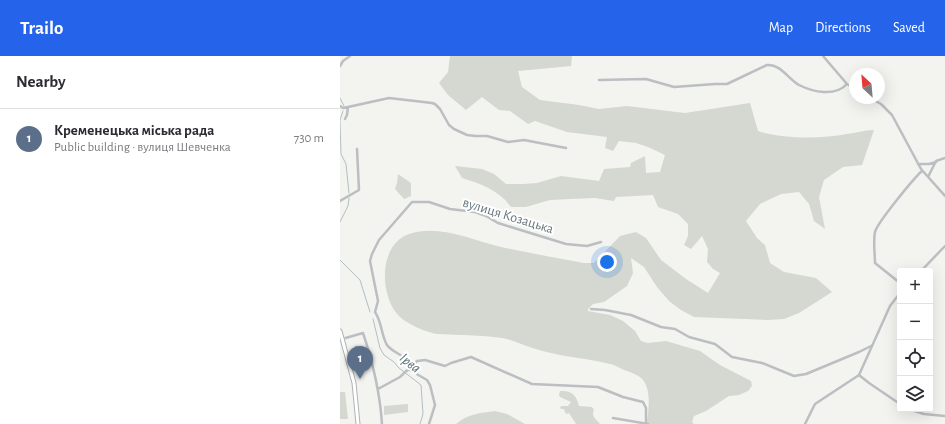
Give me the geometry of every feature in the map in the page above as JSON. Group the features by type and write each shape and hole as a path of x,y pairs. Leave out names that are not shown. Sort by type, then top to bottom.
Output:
{"main road":[{"path":"340,331 354,383 358,424"}],"street":[{"path":"340,66 343,61 350,56"},
{"path":"599,80 646,80 674,86 728,84 767,65 772,65 780,69 799,85 823,92 834,92 847,84 823,56"},
{"path":"340,106 344,108 389,98 432,103 440,109 449,125 467,135 487,136 508,142 524,140 566,148"},
{"path":"881,104 892,115 922,171 945,196"},
{"path":"345,119 348,107"},
{"path":"340,201 359,190 357,149"},
{"path":"918,164 929,164 945,158"},
{"path":"928,177 936,162"},
{"path":"897,280 875,263 874,248 876,230 903,191 922,171"},
{"name":"вулиця Козацька","path":"429,424 435,405 430,385 427,380 407,370 405,358 388,347 382,335 380,320 375,312 378,301 370,261 379,240 409,203 429,202 450,209 475,212 498,223 566,244 587,246 601,242"},
{"path":"924,268 945,246"},
{"path":"805,424 815,404 859,375 890,306 897,297"},
{"path":"590,309 631,315 661,327 675,329 689,336 715,344 732,357 762,363 794,376 806,374 871,346"},
{"path":"342,339 363,333 371,356 378,389 382,424"},
{"path":"356,347 363,370"},
{"path":"360,359 371,356"},
{"path":"378,389 400,377 418,361 425,360 445,366 451,362 471,357 532,384 598,387 624,397 644,402 647,424 613,418"},
{"path":"859,375 897,402"},
{"path":"918,412 945,416"}],"shaded area":[{"path":"450,56 572,56 571,66 518,71 522,87 540,100 599,109 627,106 685,113 750,103 758,131 768,134 790,137 814,137 837,136 874,130 862,165 843,167 824,180 819,197 825,229 814,221 809,204 799,192 781,194 760,204 746,221 757,238 765,245 770,263 784,272 816,278 832,292 799,313 784,319 768,320 694,317 669,301 657,287 644,267 631,258 633,273 627,286 604,302 593,304 588,311 610,315 623,321 635,331 641,341 648,343 666,341 700,351 720,365 751,381 752,386 748,391 739,395 729,396 706,411 694,416 692,422 694,424 647,424 649,401 646,385 637,375 614,365 534,349 502,338 428,332 401,318 392,306 387,295 385,270 387,258 399,239 420,231 455,234 501,247 584,263 594,263 620,236 636,232 646,238 661,260 708,293 720,273 713,269 707,262 708,249 702,236 691,249 684,245 688,236 688,224 678,214 658,207 653,195 616,197 614,201 595,198 550,200 526,207 511,207 501,196 489,188 462,178 455,166 482,169 494,174 506,184 537,183 561,176 599,181 604,169 630,167 631,163 645,156 646,173 660,172 665,155 636,143 619,141 613,151 605,148 607,137 567,132 535,121 528,124 510,111 499,110 482,97 466,110 448,95 439,83 448,72"},
{"path":"398,174 411,183 411,196 404,199 395,189"},
{"path":"560,391 568,392 574,395 579,406 592,407 594,410 594,416 600,424 576,424 569,413 566,414 564,409 561,409 560,407 568,406 571,402 560,397"},
{"path":"340,392 345,392 348,419 340,419"},
{"path":"408,404 408,412 384,415 384,406"},
{"path":"495,411 507,414 525,424 456,424 469,416"}],"waterway":[{"name":"Ірва","path":"340,98 344,106"},
{"name":"Ірва","path":"343,111 340,120 341,154 346,164 349,193"},
{"name":"Ірва","path":"340,222 348,206 349,198"},
{"name":"Ірва","path":"340,260 360,280 370,312"},
{"name":"Ірва","path":"373,319 380,348 384,355 421,385 423,414 420,424"}],"place":[{"name":"Кременецька міська рада","path":"360,379"}]}
